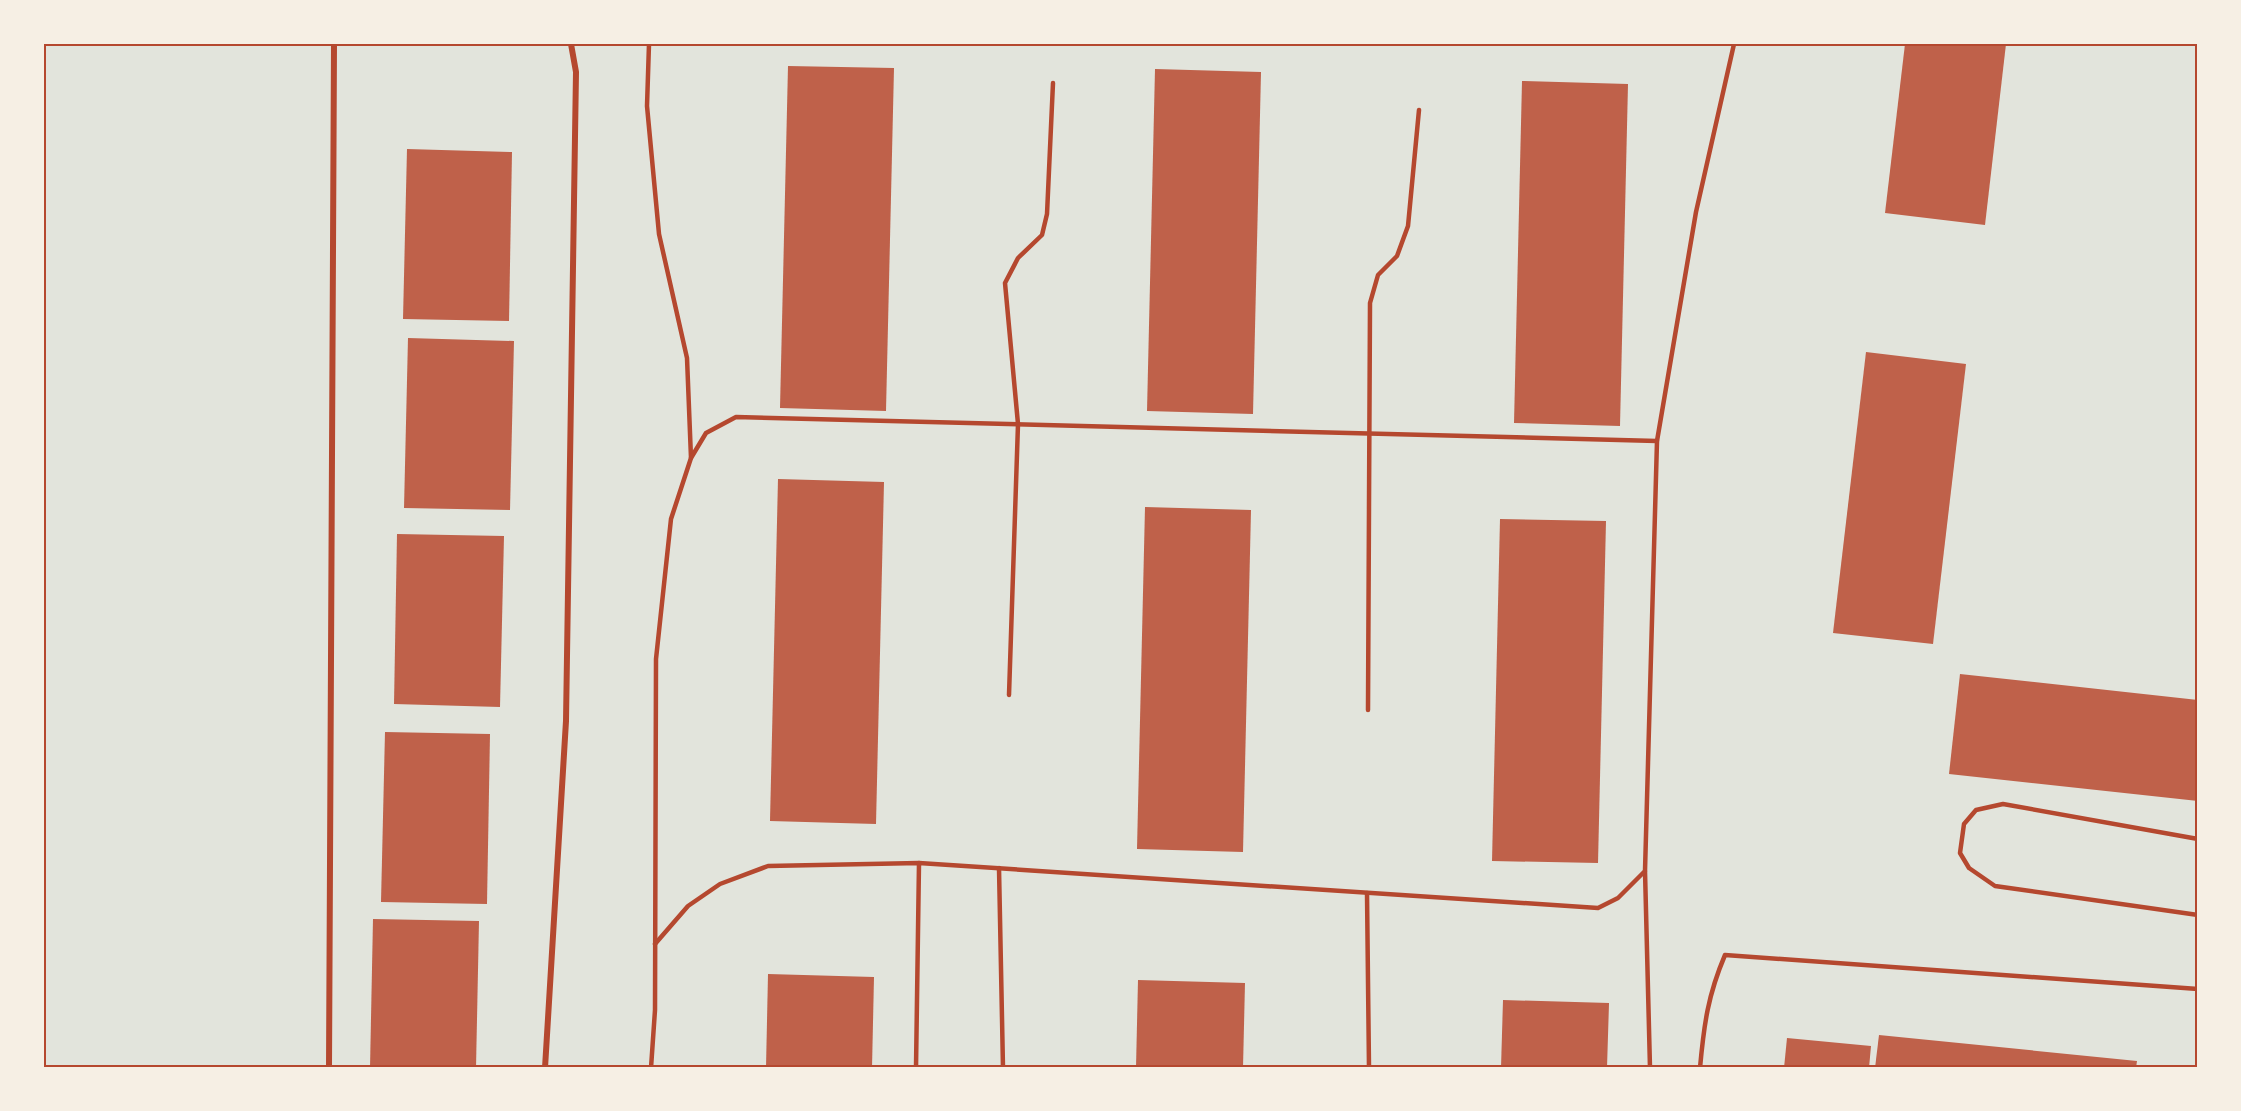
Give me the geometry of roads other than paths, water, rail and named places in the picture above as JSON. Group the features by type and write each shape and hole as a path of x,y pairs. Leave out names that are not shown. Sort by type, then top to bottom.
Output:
{"street":[{"path":"329,1068 334,44"},
{"path":"545,1068 567,721 576,72 571,44"}],"lane":[{"path":"649,44 647,106 658,222 687,358 691,458"},
{"path":"1650,1068 1645,870 1657,441 1696,212 1734,44"},
{"path":"1010,695 1018,424 1005,283 1018,258 1042,235 1047,214 1053,83"},
{"path":"1368,710 1370,303 1378,275 1397,256 1408,226 1419,110"},
{"path":"651,1068 655,944 656,659 671,519 691,458 706,433 736,417 1657,441"},
{"path":"2198,839 2003,804 1976,810 1964,824 1960,853 1969,868 1995,886 2198,915"},
{"path":"655,944 688,906 720,884 768,866 919,863 1598,908 1618,898 1645,870"},
{"path":"916,1068 919,863"},
{"path":"999,868 1003,1068"},
{"path":"1367,893 1369,1068"},
{"path":"1700,1068 1704,1015 1710,988 1725,954 2198,989"}]}
